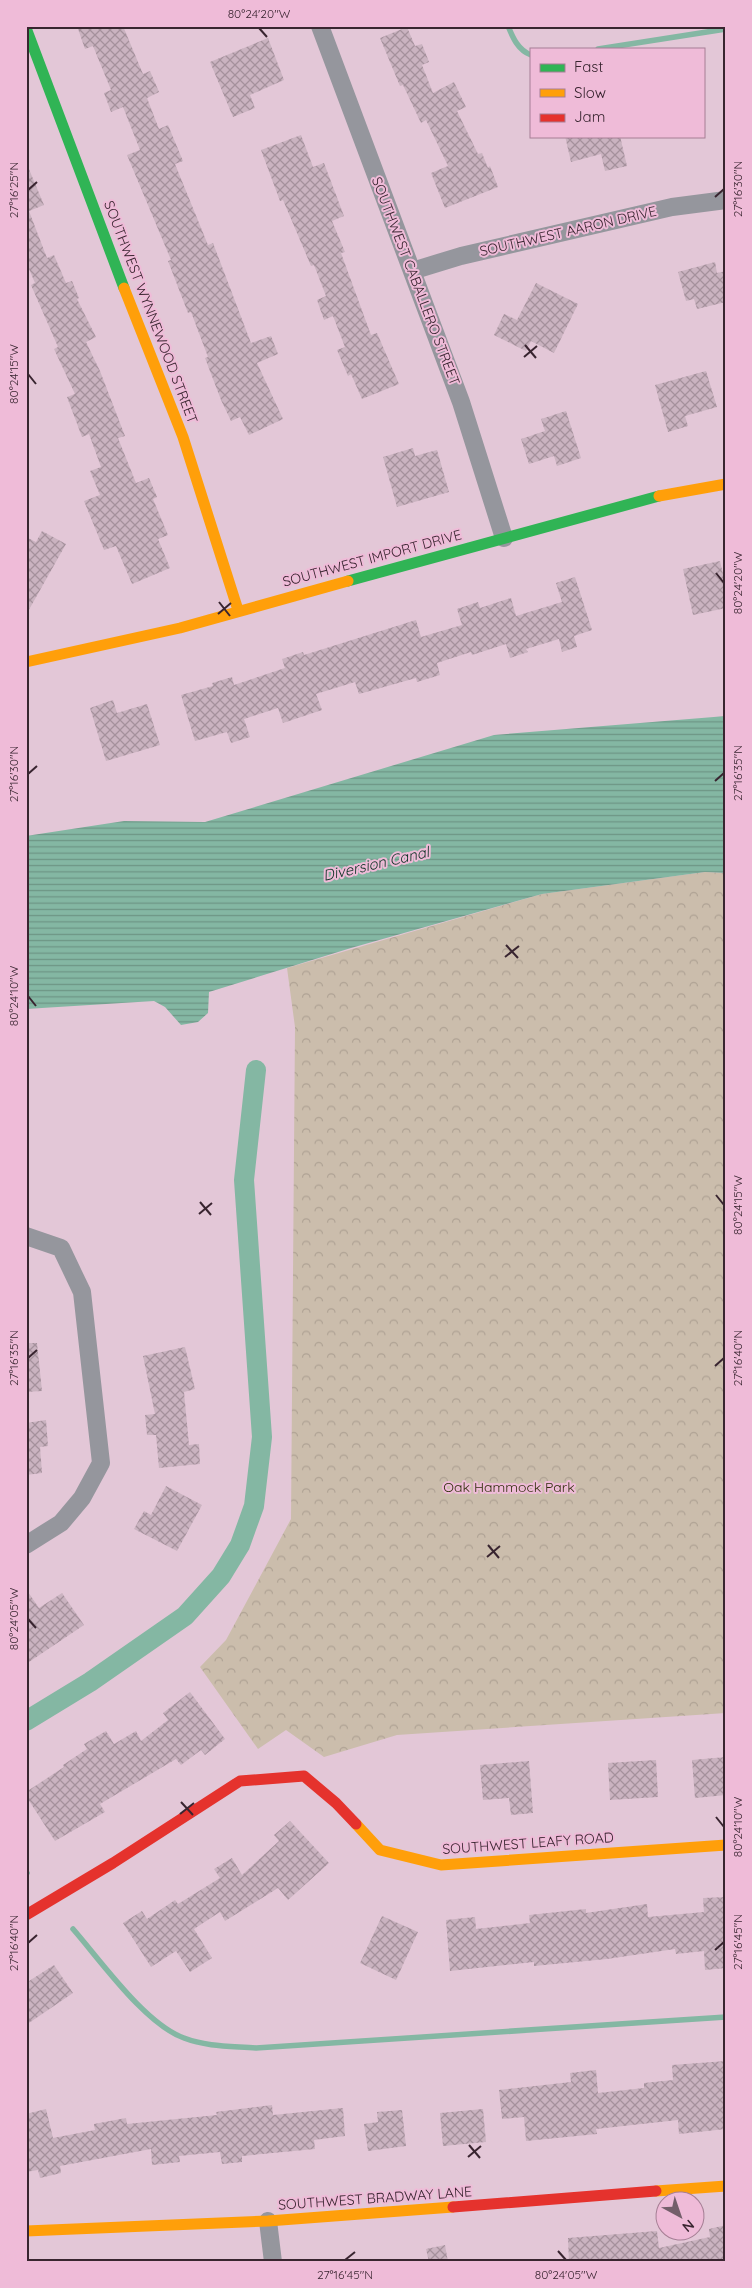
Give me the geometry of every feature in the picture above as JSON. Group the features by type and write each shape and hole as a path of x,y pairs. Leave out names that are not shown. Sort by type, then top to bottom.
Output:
{"street":[{"name":"SOUTHWEST CABALLERO STREET","path":"320,26 461,402 504,538"},
{"name":"SOUTHWEST WYNNEWOOD STREET","path":"26,28 183,437 238,610"},
{"name":"SOUTHWEST AARON DRIVE","path":"412,271 460,256 672,207 726,200"},
{"name":"SOUTHWEST IMPORT DRIVE","path":"26,662 180,628 238,610 648,498 726,484"},
{"path":"26,1236 61,1248 82,1292 101,1464 82,1498 61,1523 26,1545"},
{"name":"SOUTHWEST LEAFY ROAD","path":"26,1915 113,1864 240,1781 304,1776 336,1803 380,1850 441,1865 726,1845"},
{"name":"SOUTHWEST BRADWAY LANE","path":"26,2231 268,2221 726,2186"},
{"path":"268,2221 273,2262"}],"green space":[{"name":"Oak Hammock Park","path":"705,872 726,873 726,1713 397,1735 324,1757 286,1730 258,1749 200,1667 226,1640 291,1519 295,1027 287,968 542,894"}],"water":[{"name":"Diversion Canal","path":"726,716 726,873 705,872 542,894 351,948 209,992 208,1013 198,1022 181,1025 165,1007 154,1001 26,1009 26,836 124,821 205,822 494,735"}],"building":[{"path":"77,26 123,26 143,74 150,71 159,92 147,98 159,129 168,125 183,161 175,164 208,245 213,243 251,343 271,336 278,354 257,363 283,419 249,435 240,417 231,421 205,358 208,357 191,312 188,313 168,261 171,260 127,155 140,150 123,107 111,112 104,93 111,90 93,46 85,49"},
{"path":"407,27 415,46 422,44 429,62 422,65 433,93 454,82 466,107 457,111 478,154 482,153 488,168 490,166 498,187 445,208 431,173 448,166 426,120 421,123 403,85 400,86 380,38"},
{"path":"268,38 284,80 250,95 255,108 233,117 210,62"},
{"path":"301,135 313,167 324,163 344,216 332,221 345,252 341,253 371,335 377,333 399,384 362,399 351,374 348,376 337,350 345,347 333,316 324,320 317,300 326,296 314,265 311,266 283,200 280,201 261,150"},
{"path":"565,138 620,138 627,166 605,171 601,154 571,162"},
{"path":"26,162 44,205 29,211 47,258 54,255 66,283 72,281 79,298 77,299 96,337 86,342 100,371 125,436 118,438 136,483 149,478 157,497 153,499 168,535 158,539 170,568 132,584 116,546 104,550 84,501 100,495 90,471 101,467 89,434 82,437 67,397 75,394 54,349 58,347 31,285 35,283 26,262"},
{"path":"715,262 717,273 726,271 726,302 697,309 694,299 686,301 678,272"},
{"path":"536,283 578,304 554,353 531,341 526,351 494,335 504,314 517,320"},
{"path":"706,371 717,407 685,416 688,426 668,432 655,385"},
{"path":"566,411 581,458 557,466 554,456 529,464 521,439 545,431 541,419"},
{"path":"413,448 415,456 437,450 449,492 397,507 383,457"},
{"path":"42,531 66,544 26,615 26,537 36,542"},
{"path":"720,561 726,587 726,608 693,615 683,569"},
{"path":"575,577 592,630 574,636 577,647 562,652 559,639 526,649 528,652 510,658 506,644 472,655 471,652 437,663 440,675 417,682 416,678 359,694 355,682 316,694 322,710 283,723 278,708 244,719 250,737 231,743 227,732 195,741 181,695 213,686 212,683 232,677 234,685 285,668 282,659 303,652 304,655 416,620 421,637 462,625 457,609 478,602 480,608 511,598 516,616 562,602 556,583"},
{"path":"113,700 117,713 147,704 160,745 106,761 90,708"},
{"path":"26,1343 37,1343 42,1391 26,1392"},
{"path":"185,1347 195,1389 184,1392 189,1445 199,1444 200,1464 159,1468 156,1435 147,1435 145,1415 155,1414 143,1356"},
{"path":"46,1420 48,1446 40,1447 42,1473 26,1475 26,1423"},
{"path":"166,1486 202,1505 177,1551 134,1529 144,1511 151,1515"},
{"path":"26,1589 39,1608 62,1593 84,1625 26,1664"},
{"path":"190,1692 225,1739 205,1755 201,1750 181,1765 176,1759 100,1804 105,1812 55,1841 26,1796 26,1792 64,1767 63,1765 87,1749 84,1744 106,1731 114,1744 136,1731 141,1741 168,1720 163,1713"},
{"path":"726,1757 726,1795 695,1798 692,1760"},
{"path":"656,1760 658,1797 610,1800 608,1763"},
{"path":"529,1761 533,1813 511,1815 509,1798 483,1800 480,1765"},
{"path":"290,1821 329,1863 288,1900 278,1888 225,1921 220,1912 194,1929 212,1958 190,1972 176,1951 151,1967 123,1923 142,1911 147,1919 175,1900 178,1904 220,1878 214,1869 232,1858 242,1875 279,1841 274,1835"},
{"path":"726,1897 726,1968 705,1970 704,1951 676,1954 675,1949 607,1959 534,1966 534,1962 450,1971 446,1920 475,1917 476,1929 530,1923 529,1915 586,1909 586,1913 647,1904 648,1917 704,1912 703,1898"},
{"path":"382,1916 418,1932 396,1980 360,1963"},
{"path":"54,1965 73,1993 26,2025 26,1983"},
{"path":"726,2061 726,2129 679,2134 678,2120 596,2129 597,2134 526,2141 524,2117 502,2119 499,2090 571,2082 570,2073 596,2070 598,2093 644,2088 644,2083 673,2080 672,2065"},
{"path":"272,2105 273,2115 343,2108 345,2136 314,2140 315,2149 242,2156 242,2162 222,2164 220,2152 179,2156 180,2162 152,2165 151,2149 60,2166 61,2173 40,2178 38,2170 26,2172 26,2114 46,2109 53,2138 95,2130 94,2124 126,2118 127,2124 217,2115 216,2112"},
{"path":"483,2109 486,2142 443,2146 440,2113"},
{"path":"402,2110 406,2146 368,2151 364,2124 378,2122 377,2112"},
{"path":"726,2225 726,2262 569,2262 568,2238 654,2231 654,2240 658,2240 659,2248 704,2240 704,2238 710,2237 709,2229"},
{"path":"445,2245 448,2262 429,2262 426,2249"}],"waterway":[{"path":"508,26 519,47 530,55"},
{"path":"604,48 726,29"},
{"path":"26,1721 90,1682 185,1616 221,1576 240,1545 254,1506 262,1437 244,1180 256,1070"},
{"path":"73,1929 124,1990 154,2020 169,2031 184,2038 211,2045 256,2048 726,2017"}],"traffic: fast":[{"path":"26,28 124,288"},
{"path":"348,581 659,496"}],"traffic: slow":[{"path":"124,288 183,437 238,610"},
{"path":"659,496 726,484"},
{"path":"26,662 180,628 348,581"},
{"path":"356,1824 380,1850 441,1865 726,1845"},
{"path":"670,2190 726,2186"},
{"path":"26,2231 268,2221 453,2207"}],"traffic: jam":[{"path":"26,1915 113,1863 240,1781 304,1776 336,1803 356,1824"},
{"path":"453,2207 654,2191"}]}
